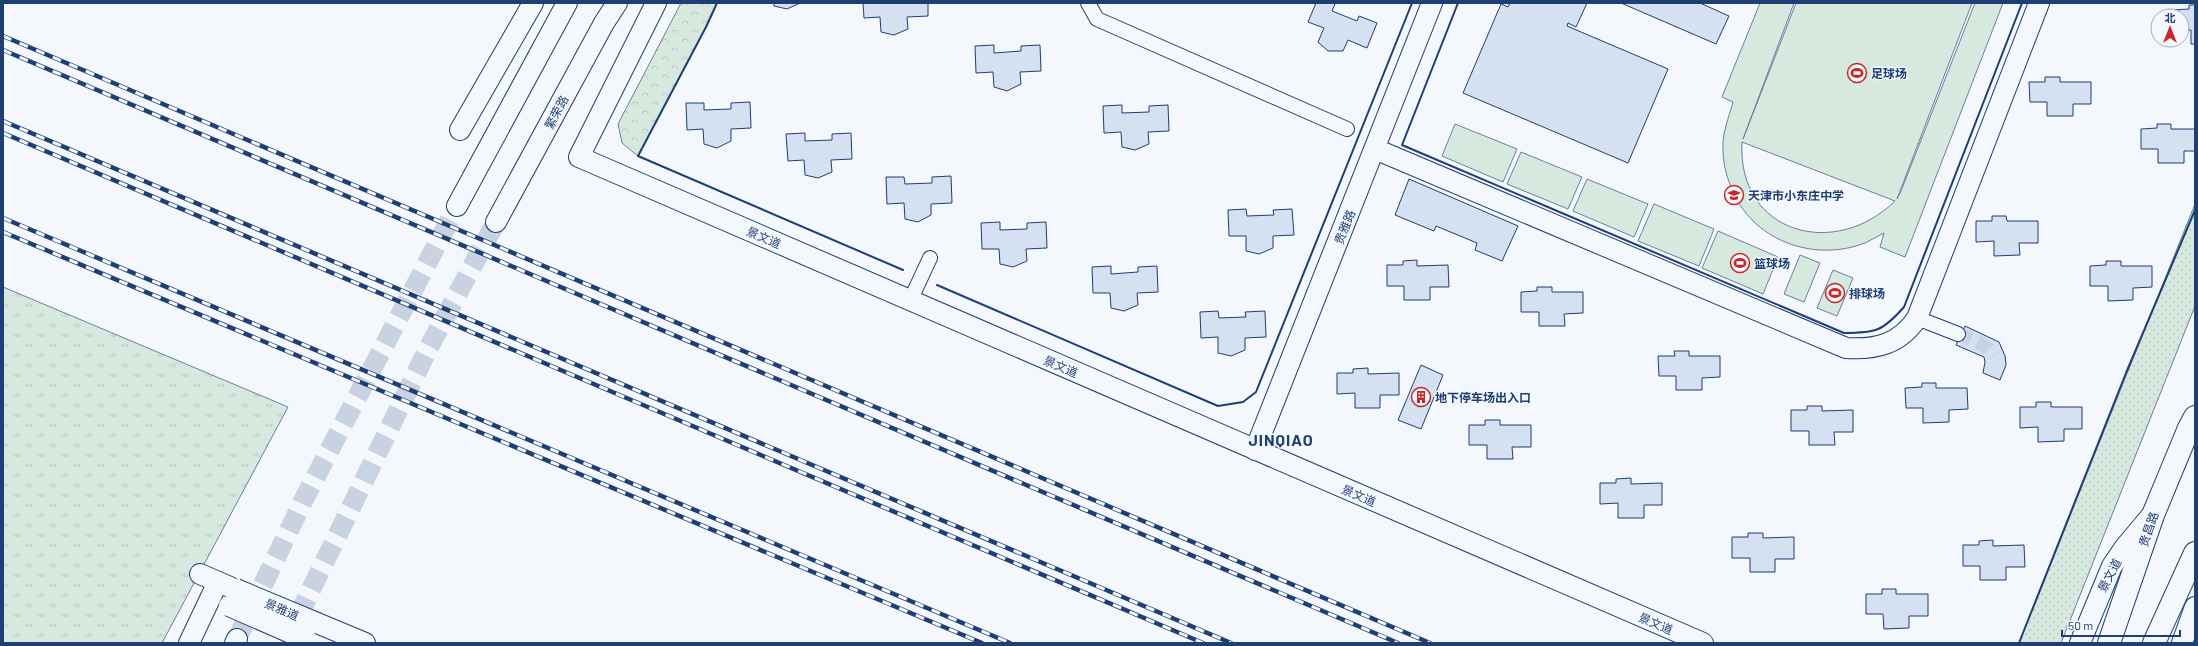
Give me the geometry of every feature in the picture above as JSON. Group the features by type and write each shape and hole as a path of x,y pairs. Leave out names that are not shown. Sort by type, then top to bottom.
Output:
{"main road":[{"name":"贵昌路","path":"2109,643 2153,515 2193,425"},
{"path":"2154,643 2195,553"}],"street":[{"path":"460,130 533,3"},
{"path":"457,206 567,3"},
{"name":"繁荣路","path":"496,222 604,23 617,3"},
{"name":"景文道","path":"656,3 579,157 1703,643"},
{"path":"1088,3 1097,18 1347,129"},
{"name":"贵雅路","path":"1255,450 1432,3"},
{"path":"1374,149 1846,348 1862,349 1883,346 1906,332 1918,318 2039,3"},
{"path":"910,301 930,258"},
{"path":"1918,318 1958,334"},
{"name":"景文道","path":"2080,643 2112,566 2125,547 2153,515"},
{"name":"景雅道","path":"189,643 205,586 313,635 335,637 365,643"},
{"path":"2182,643 2195,607"}],"green space":[{"path":"681,3 717,3 706,27 638,156 622,143 618,124"},
{"name":"足球场","path":"1760,3 1794,3 1743,139 1796,3 1972,3 1897,199 1975,3 2003,3 1905,257 1880,247 1884,233 1865,243 1845,249 1825,250 1805,248 1786,242 1768,233 1753,221 1740,205 1726,173 1723,143 1733,102 1722,97","holes":["1742,142 1895,201 1871,219 1845,230 1819,233 1794,228 1772,217 1755,198 1745,173"]},
{"path":"1455,124 1517,149 1503,182 1442,156"},
{"path":"1521,152 1582,177 1568,209 1507,184"},
{"path":"1587,179 1648,204 1634,237 1573,211"},
{"path":"1654,204 1714,229 1699,266 1638,241"},
{"path":"2195,204 2195,306 2061,643 2019,643"},
{"name":"篮球场","path":"1718,231 1778,257 1763,294 1702,268"},
{"name":"排球场","path":"1800,255 1820,263 1804,302 1784,294"},
{"name":"排球场","path":"1833,270 1853,278 1837,316 1817,308"},
{"path":"3,287 288,407 162,643 3,643"}],"building":[{"path":"774,3 800,3 787,9 774,6"},
{"path":"863,3 928,3 928,16 907,17 908,29 894,35 881,32 880,17 864,18"},
{"path":"1316,3 1332,3 1335,4 1332,11 1357,21 1359,16 1377,23 1367,48 1348,40 1343,51 1328,51 1318,42 1324,28 1308,22"},
{"path":"1510,3 1587,3 1576,27 1568,23 1567,26 1668,69 1628,163 1463,93 1501,4 1508,7"},
{"path":"1621,3 1700,3 1729,16 1716,44"},
{"path":"2189,5 2195,5 2195,44 2191,44"},
{"path":"994,45 994,53 1021,51 1021,46 1040,45 1041,71 1020,72 1021,84 1007,91 994,87 993,72 976,73 975,46"},
{"path":"2045,77 2060,77 2060,82 2091,82 2091,104 2073,104 2073,116 2047,116 2047,102 2030,102 2029,82 2045,82"},
{"path":"750,102 751,128 731,129 731,141 717,148 704,144 703,129 687,130 686,103 704,103 704,110 731,109 731,103"},
{"path":"1122,105 1122,113 1149,112 1149,106 1168,105 1169,131 1148,132 1149,144 1135,150 1122,147 1121,132 1104,133 1103,106"},
{"path":"2157,124 2171,124 2171,129 2195,129 2195,151 2184,151 2184,163 2158,163 2158,149 2141,149 2141,129 2157,128"},
{"path":"805,133 805,141 832,140 832,134 851,133 852,159 831,160 832,172 818,178 805,175 804,160 788,161 786,134"},
{"path":"951,176 952,203 931,204 931,215 918,222 905,219 904,203 887,204 886,177 904,177 905,184 932,183 932,177"},
{"path":"1409,179 1518,226 1502,261 1475,250 1477,243 1436,226 1434,231 1395,215"},
{"path":"1246,209 1247,216 1274,215 1273,210 1292,209 1294,235 1273,236 1273,248 1259,254 1246,251 1246,236 1229,236 1228,210"},
{"path":"1992,216 2006,216 2007,221 2038,221 2038,243 2019,243 2020,255 1994,256 1994,241 1976,242 1976,221 1992,221"},
{"path":"1000,222 1000,230 1027,229 1027,223 1046,222 1047,248 1026,249 1027,261 1013,267 1000,264 999,249 982,249 981,223"},
{"path":"1417,260 1417,266 1448,265 1449,287 1430,287 1430,300 1404,300 1404,286 1387,286 1387,265 1403,265 1403,261"},
{"path":"2106,261 2121,261 2121,266 2152,266 2152,287 2133,288 2133,300 2108,301 2108,286 2090,286 2090,266 2106,265"},
{"path":"1111,266 1111,274 1138,272 1138,267 1157,266 1158,292 1137,293 1138,305 1124,311 1111,308 1110,293 1093,293 1092,267"},
{"path":"1537,287 1552,287 1552,292 1583,292 1583,313 1564,314 1565,326 1539,326 1539,312 1521,312 1521,292 1537,291"},
{"path":"1218,311 1219,318 1246,317 1245,312 1265,311 1266,337 1245,338 1245,350 1231,356 1218,353 1218,337 1201,338 1200,312"},
{"path":"1965,326 1999,342 2005,356 2006,365 2000,380 1983,373 1985,362 1984,357 1956,345"},
{"path":"1674,351 1689,351 1689,356 1720,356 1720,377 1702,378 1702,390 1676,390 1676,376 1659,376 1658,356 1675,356"},
{"name":"地下停车场出入口","path":"1421,365 1443,375 1421,429 1398,420"},
{"path":"1368,368 1368,374 1399,373 1399,395 1380,395 1380,408 1355,408 1355,393 1337,394 1337,373 1353,373 1353,369"},
{"path":"1922,383 1936,383 1936,388 1967,388 1968,409 1949,410 1949,422 1923,423 1923,408 1906,408 1905,388 1922,387"},
{"path":"2036,402 2051,402 2051,407 2082,407 2082,429 2064,429 2064,441 2038,442 2038,427 2020,428 2020,407 2036,407"},
{"path":"1807,406 1822,406 1822,411 1853,410 1853,432 1834,432 1835,445 1809,445 1809,431 1791,431 1791,410 1807,410"},
{"path":"1485,420 1500,420 1500,425 1531,425 1531,447 1512,447 1513,459 1487,459 1487,445 1469,445 1469,425 1485,425"},
{"path":"1631,478 1631,484 1662,483 1662,505 1644,505 1644,518 1618,518 1618,503 1600,504 1600,483 1616,483 1616,479"},
{"path":"1748,533 1763,533 1763,538 1794,537 1794,559 1775,559 1775,572 1750,572 1750,558 1732,558 1732,537 1748,537"},
{"path":"1993,540 1993,546 2024,545 2025,567 2006,567 2006,580 1980,580 1980,566 1963,566 1963,545 1979,545 1979,541"},
{"path":"1882,589 1896,589 1896,594 1928,594 1928,616 1909,616 1909,628 1884,629 1883,614 1866,614 1866,594 1882,594"}],"tunnel":[{"path":"237,639 304,499 457,206"},
{"path":"285,643 428,349 496,222"},
{"path":"1958,334 1983,345 1994,356"}],"railway":[{"path":"3,36 1430,643"},
{"path":"3,50 1398,643"},
{"path":"3,121 1231,643"},
{"path":"3,133 1203,643"},
{"path":"3,218 1010,643"},
{"path":"3,232 982,643"}],"wall":[{"path":"717,3 706,27 638,156 903,270"},
{"path":"937,285 1218,406 1243,402 1256,392 1412,3"},
{"path":"1458,3 1402,145 1844,333 1864,332 1878,329 1890,321 1904,307 2022,3"},
{"path":"2019,643 2126,373 2195,210"}],"place":[{"name":"足球场","path":"1857,73"},
{"name":"天津市小东庄中学","path":"1734,195"},
{"name":"篮球场","path":"1740,263"},
{"name":"排球场","path":"1835,293"},
{"name":"地下停车场出入口","path":"1421,397"}],"district":[{"name":"JINQIAO","path":"1281,439"}]}
